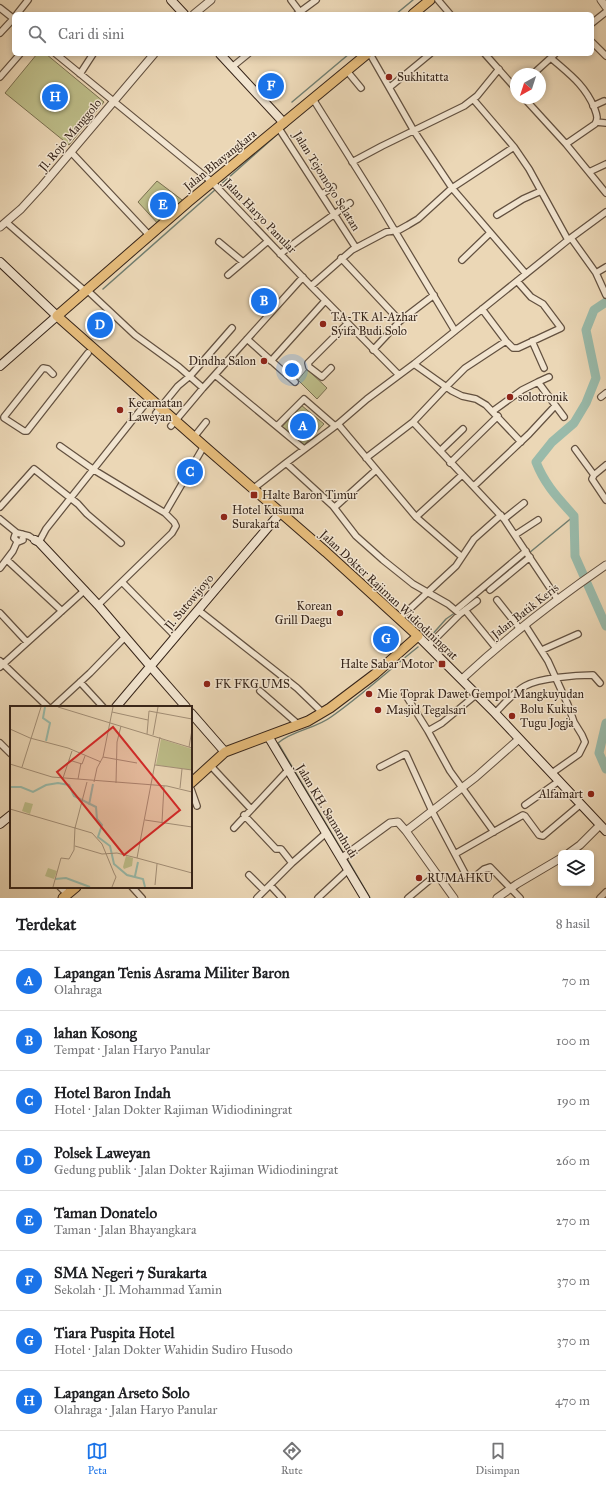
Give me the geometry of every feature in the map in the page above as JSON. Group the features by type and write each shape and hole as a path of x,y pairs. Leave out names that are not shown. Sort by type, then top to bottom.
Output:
{"main road":[{"path":"171,0 182,12"},
{"path":"415,12 430,0"},
{"path":"222,56 281,128"},
{"name":"Jalan Bhayangkara","path":"2,362 149,236 214,184 365,56"},
{"name":"Jalan Dokter Rajiman Widiodiningrat","path":"0,262 57,316 150,398 158,410 173,423 194,437 254,488 400,618 477,694 603,828"},
{"name":"Jl. Sutowijoyo","path":"117,706 151,668 281,512"},
{"path":"37,541 98,604 151,668 185,706"},
{"path":"192,782 225,752 299,725 323,713 375,674 418,636"},
{"path":"192,714 225,752"},
{"name":"Jalan KH. Samanhudi","path":"268,736 342,857 365,898"},
{"path":"0,824 10,816"},
{"path":"65,896 75,888"}],"street":[{"path":"19,12 28,0"},
{"path":"196,12 211,0"},
{"path":"292,0 298,12"},
{"path":"299,12 316,0"},
{"path":"438,0 448,12"},
{"path":"601,0 606,7"},
{"path":"0,8 12,15"},
{"path":"594,21 606,12"},
{"path":"0,33 12,20"},
{"path":"594,44 606,56"},
{"path":"0,77 18,56"},
{"name":"Jalan Haryo Panular","path":"58,56 214,184 347,324 399,375"},
{"path":"80,74 92,56"},
{"name":"Jl. Rojo Manggolo","path":"3,225 35,194 152,56"},
{"path":"232,67 246,56"},
{"path":"371,56 414,131 452,188 526,274"},
{"path":"390,87 422,56"},
{"path":"487,56 510,82"},
{"path":"540,68 553,56 589,95 598,117 596,122 566,144"},
{"path":"352,162 464,106 473,99 499,69"},
{"path":"347,71 361,88"},
{"path":"313,99 395,230 455,331"},
{"path":"473,99 514,147 570,239 596,273 606,295"},
{"path":"594,106 604,101"},
{"path":"529,104 566,144 606,192"},
{"path":"596,122 606,123"},
{"name":"Jalan Tejomoyo Selatan","path":"281,128 356,248"},
{"path":"311,286 341,258 386,232 404,228 418,219 452,188 514,147"},
{"path":"71,152 149,236"},
{"path":"589,172 606,164"},
{"path":"322,194 333,187"},
{"path":"497,215 523,199 541,191"},
{"path":"280,254 350,203"},
{"path":"254,488 286,462 337,425 367,399 414,364 606,212"},
{"path":"3,225 86,291 142,341 190,376 203,388"},
{"path":"462,260 490,233"},
{"path":"228,275 268,241"},
{"path":"219,242 243,262"},
{"path":"341,258 400,321"},
{"path":"596,273 606,267"},
{"path":"173,423 302,277"},
{"path":"482,309 511,347 516,349 561,327 542,302 531,297 517,281"},
{"path":"373,350 400,321 434,295"},
{"path":"271,361 325,301"},
{"path":"332,368 322,377 310,367 308,363 347,324"},
{"path":"158,410 178,386 190,376 232,328"},
{"path":"247,339 295,382"},
{"path":"366,458 413,422 472,362 506,341"},
{"path":"532,341 544,368"},
{"path":"53,374 48,369 43,368 4,418 24,431 27,431 88,353"},
{"path":"414,364 457,394 481,401 498,416 521,442"},
{"path":"215,375 304,449"},
{"path":"493,411 522,390 548,376"},
{"path":"538,382 564,417"},
{"path":"601,397 606,393"},
{"path":"2,521 19,537 29,536 37,541 150,398"},
{"path":"277,426 304,399 337,425 416,517 462,557"},
{"path":"474,486 521,442 555,406"},
{"path":"450,463 498,416"},
{"path":"194,437 206,422"},
{"path":"413,422 450,463 503,517 558,600"},
{"path":"440,452 462,429"},
{"path":"60,446 94,470 165,513 176,526 122,582 98,604"},
{"path":"165,513 204,446"},
{"path":"575,449 594,475"},
{"path":"286,462 335,507 356,536 404,578 459,612 496,648"},
{"path":"605,496 592,481 594,475 606,465"},
{"path":"0,507 34,469 71,498 122,543"},
{"path":"335,507 376,470"},
{"path":"416,517 462,475"},
{"path":"400,618 456,566 474,539 524,503"},
{"path":"515,535 538,520"},
{"path":"0,568 7,560 19,537"},
{"path":"490,590 528,554"},
{"path":"428,646 459,612 528,554"},
{"path":"7,560 62,610"},
{"name":"Jalan Batik Keris","path":"462,679 522,627 580,582 606,565"},
{"path":"122,582 176,637"},
{"path":"47,706 1,664 85,590"},
{"path":"497,600 542,650 556,678 574,722 585,742 579,754 552,773"},
{"path":"459,612 477,601"},
{"path":"198,610 297,688 323,713"},
{"path":"0,613 27,642"},
{"path":"542,650 578,634"},
{"path":"54,706 97,667 125,637"},
{"path":"495,713 526,686 572,675 593,675 600,683"},
{"path":"80,682 102,706"},
{"path":"260,691 299,725"},
{"path":"405,694 450,771 494,832"},
{"path":"428,732 448,719 477,694"},
{"path":"406,831 519,740"},
{"path":"0,743 10,753"},
{"path":"380,767 406,754 432,811 454,854 469,878 472,879 484,869 490,867 520,898"},
{"path":"210,765 251,809"},
{"path":"234,828 244,815 288,770"},
{"path":"525,805 559,781"},
{"path":"192,792 197,806"},
{"path":"454,854 524,815 539,835 543,836 581,804"},
{"path":"244,815 276,849 281,849 292,863"},
{"path":"342,857 392,822 396,821 400,823 454,898"},
{"path":"574,850 603,828"},
{"path":"257,898 292,863 326,833"},
{"path":"498,898 511,888 558,860"},
{"path":"318,898 348,870"},
{"path":"408,898 437,874"},
{"path":"249,875 264,890"},
{"path":"270,885 282,898"},
{"path":"133,888 142,898"},
{"path":"600,898 606,892"}],"green space":[{"path":"35,56 48,56 104,102 69,145 5,93"},
{"path":"157,181 186,203 160,226 138,202"},
{"path":"307,369 327,388 317,399 298,380"},
{"path":"301,405 324,424 303,446 282,427"}],"waterway":[{"path":"398,12 413,0"},
{"path":"292,102 347,56"},
{"path":"283,130 289,124"},
{"path":"218,187 280,132"},
{"path":"103,289 216,189"},
{"path":"606,302 594,310 586,330 596,378 586,403 574,423 552,442 536,462 557,497 574,516 575,556 606,626"},
{"path":"529,553 574,516"},
{"path":"490,585 526,555"},
{"path":"430,637 446,619 456,612"},
{"path":"344,854 278,743 290,735 325,721 331,717 364,692 418,647"},
{"path":"606,723 599,753 606,769"},
{"path":"346,857 370,898"}],"place":[{"name":"Sukhitatta","path":"389,77"},
{"name":"SMA Negeri 7 Surakarta","path":"271,86"},
{"name":"Lapangan Arseto Solo","path":"55,97"},
{"name":"Taman Donatelo","path":"163,205"},
{"name":"lahan Kosong","path":"264,301"},
{"name":"TA-TK Al-Azhar Syifa Budi Solo","path":"323,324"},
{"name":"Polsek Laweyan","path":"100,325"},
{"name":"Dindha Salon","path":"264,361"},
{"name":"solotronik","path":"510,397"},
{"name":"Kecamatan Laweyan","path":"120,410"},
{"name":"Lapangan Tenis Asrama Militer Baron","path":"303,426"},
{"name":"Hotel Baron Indah","path":"190,472"},
{"name":"Halte Baron Timur","path":"254,495"},
{"name":"Hotel Kusuma Surakarta","path":"224,517"},
{"name":"Korean Grill Daegu","path":"340,613"},
{"name":"Tiara Puspita Hotel","path":"386,639"},
{"name":"Halte Sabar Motor","path":"442,664"},
{"name":"FK FKG UMS","path":"207,684"},
{"name":"Mie Toprak Dawet Gempol Mangkuyudan","path":"369,694"},
{"name":"Masjid Tegalsari","path":"378,710"},
{"name":"Bolu Kukus Tugu Jogja","path":"512,716"},
{"name":"Alfamart","path":"591,794"},
{"name":"RUMAHKU","path":"419,878"}]}
